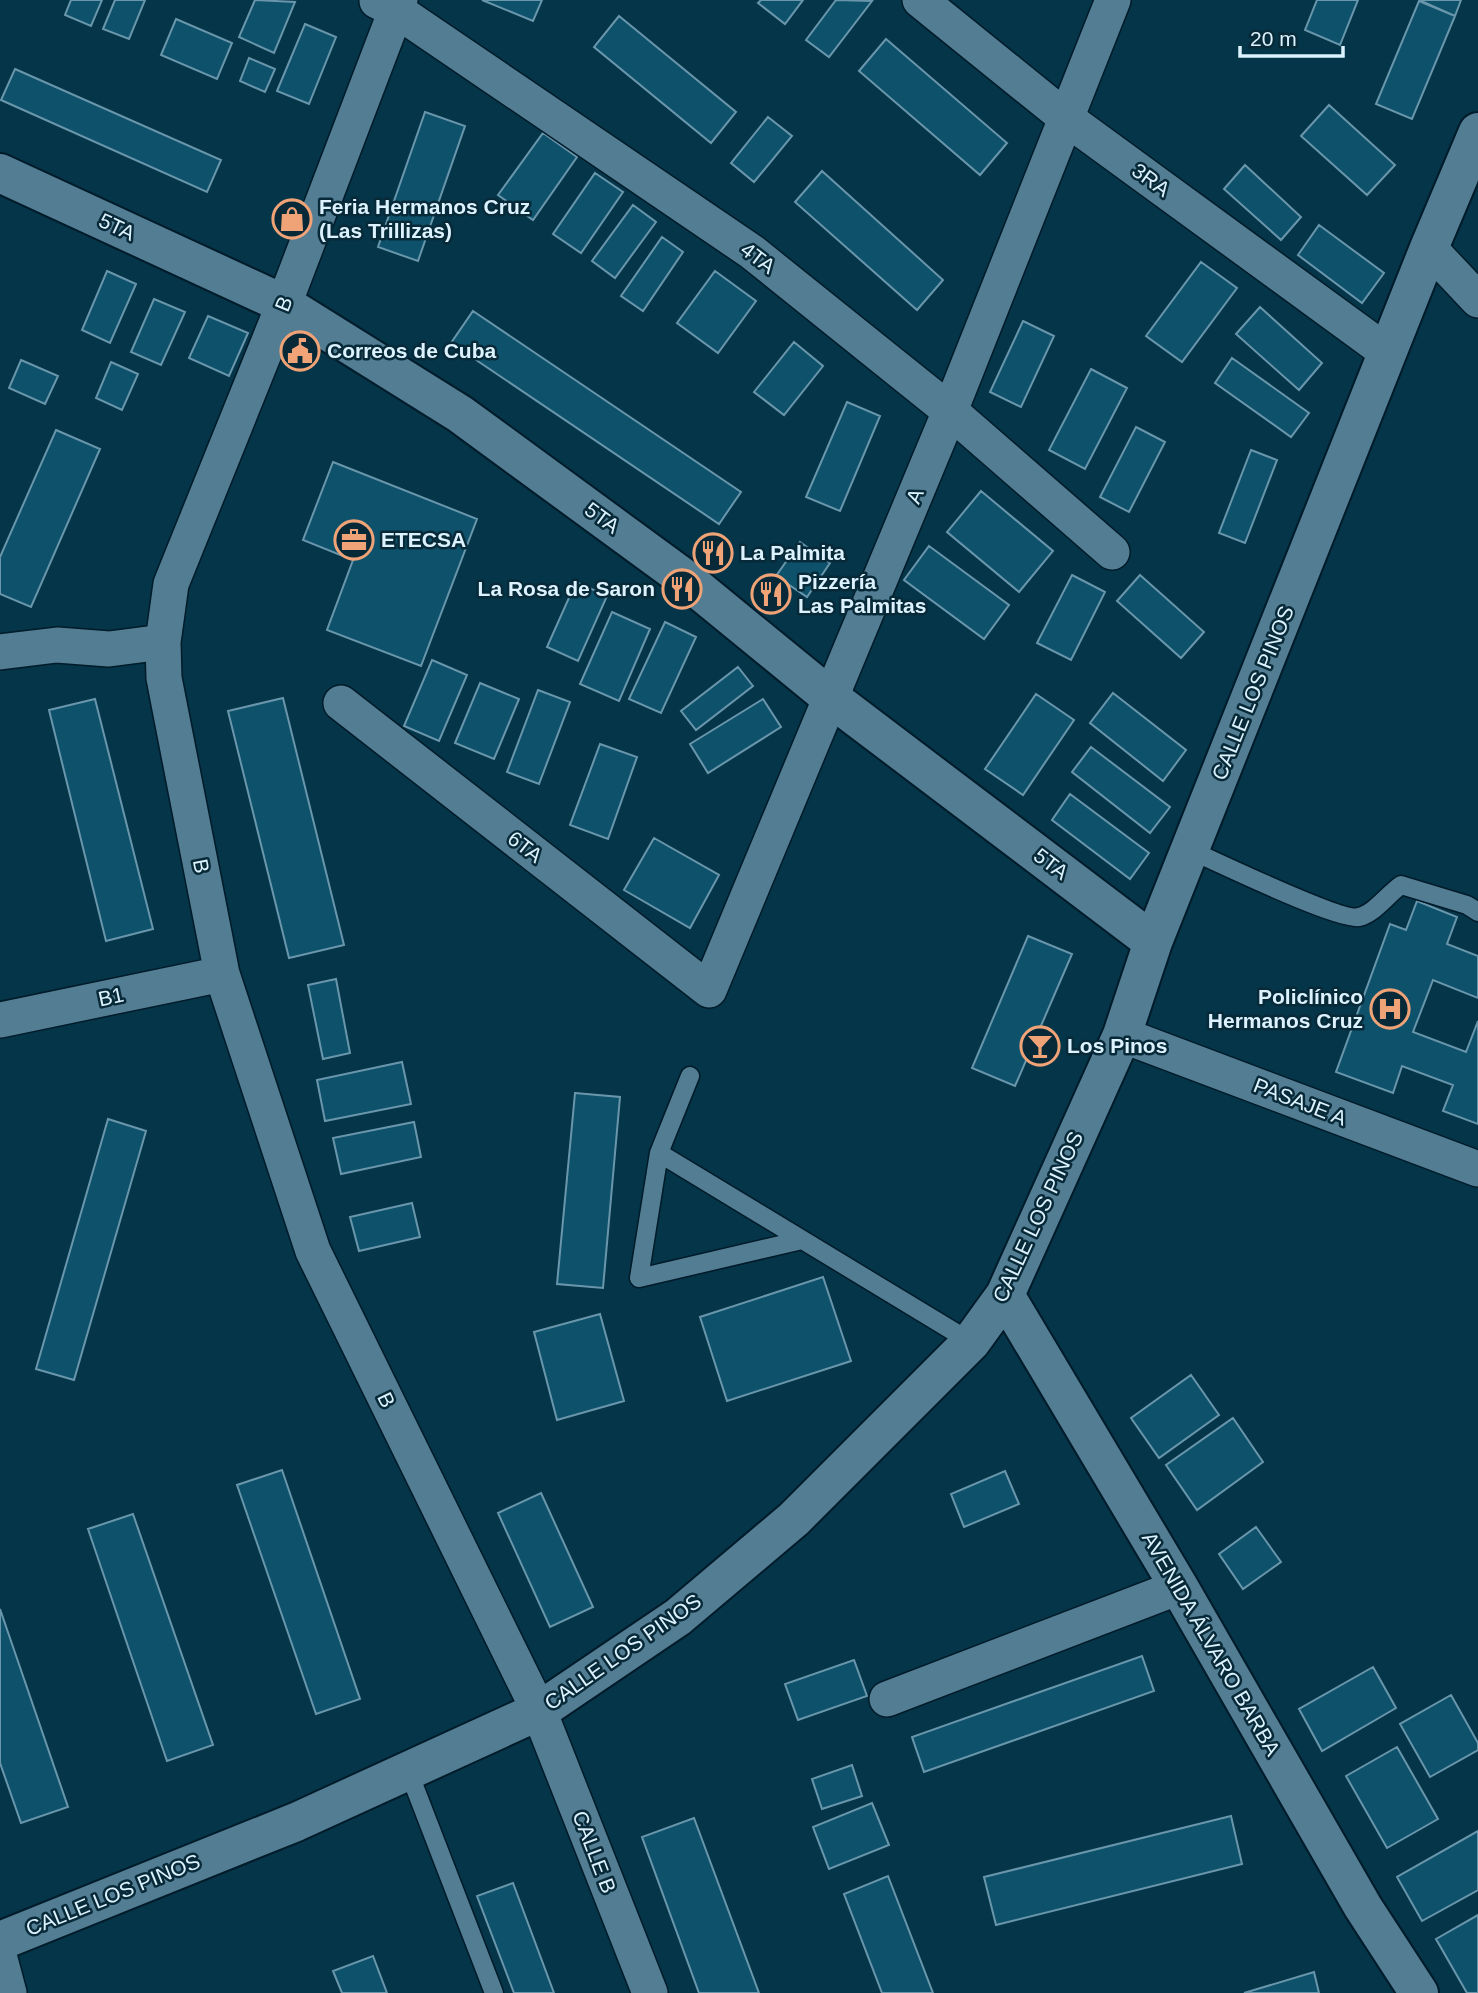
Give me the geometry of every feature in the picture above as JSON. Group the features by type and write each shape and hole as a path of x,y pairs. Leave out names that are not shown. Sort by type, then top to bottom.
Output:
{"street":[{"name":"3RA","path":"920,0 1066,118 1388,353"},
{"name":"A","path":"709,990 950,411 1113,0"},
{"name":"B","path":"390,3 284,304 171,584 163,642 164,678 222,974 313,1251 539,1711"},
{"name":"4TA","path":"390,3 752,252 950,411 1112,552"},
{"name":"CALLE LOS PINOS","path":"0,1941 296,1822 539,1711 678,1617 794,1519 971,1342 1004,1294 1122,1035 1153,942 1429,248 1478,132"},
{"name":"5TA","path":"0,173 284,304 460,414 688,581 831,698 1153,942"},
{"path":"1429,248 1478,300"},
{"path":"0,652 57,645 109,649 163,642"},
{"name":"6TA","path":"341,703 709,990"},
{"name":"B1","path":"0,1020 222,974"},
{"name":"PASAJE A","path":"1122,1035 1478,1169"},
{"name":"AVENIDA ÁLVARO BARBA","path":"1004,1294 1179,1587 1363,1907 1419,1993"},
{"path":"887,1699 1179,1587"},
{"name":"CALLE B","path":"539,1711 650,1993"},
{"path":"0,1959 9,1993"}],"lane":[{"path":"1190,850 1301,900 1346,916 1357,918 1374,910 1386,895 1401,886 1467,905 1478,912"},
{"path":"690,1076 659,1153 639,1278 802,1240"},
{"path":"659,1153 971,1342"},
{"path":"408,1770 494,1993"}],"building":[{"path":"71,0 102,0 91,26 65,15"},
{"path":"115,0 145,0 129,39 103,29"},
{"path":"255,0 295,2 274,53 239,37"},
{"path":"482,0 542,0 533,21"},
{"path":"761,0 803,0 785,24 758,3"},
{"path":"836,0 872,1 829,57 806,40"},
{"path":"1317,0 1358,0 1340,45 1305,30"},
{"path":"1419,0 1461,0 1455,16"},
{"path":"1419,1 1455,16 1412,119 1376,104"},
{"path":"619,16 736,112 711,143 594,47"},
{"path":"176,19 232,43 217,79 161,55"},
{"path":"305,24 336,37 309,104 277,91"},
{"path":"886,39 1007,143 980,175 859,71"},
{"path":"249,58 275,69 265,92 240,81"},
{"path":"15,69 221,160 207,192 1,100"},
{"path":"1329,105 1395,165 1367,195 1301,136"},
{"path":"425,112 465,126 418,261 378,247"},
{"path":"768,117 792,136 754,182 731,163"},
{"path":"543,133 577,157 533,220 498,195"},
{"path":"1245,165 1301,217 1281,240 1224,189"},
{"path":"822,171 943,280 917,310 795,202"},
{"path":"595,173 623,192 581,253 553,234"},
{"path":"633,205 656,222 615,278 592,261"},
{"path":"1319,225 1384,273 1362,303 1298,255"},
{"path":"662,237 683,252 643,311 621,296"},
{"path":"1201,262 1237,288 1182,362 1146,336"},
{"path":"107,271 136,284 110,343 82,330"},
{"path":"715,271 756,301 718,353 677,323"},
{"path":"154,299 185,312 161,365 131,352"},
{"path":"1260,307 1322,363 1299,390 1236,334"},
{"path":"473,311 741,492 719,524 451,343"},
{"path":"208,316 248,333 229,376 189,358"},
{"path":"1023,321 1054,336 1021,407 990,392"},
{"path":"794,342 823,366 784,415 754,392"},
{"path":"1232,358 1309,413 1291,437 1215,383"},
{"path":"21,360 58,376 45,404 9,388"},
{"path":"111,362 138,374 122,410 96,398"},
{"path":"1091,369 1127,388 1085,469 1049,450"},
{"path":"847,402 880,416 840,511 806,497"},
{"path":"1136,427 1165,442 1129,512 1100,497"},
{"path":"56,430 100,449 31,607 0,594 0,557"},
{"path":"1251,450 1277,460 1245,543 1219,533"},
{"path":"333,462 477,519 421,666 327,630 353,560 303,540"},
{"path":"981,491 1053,551 1019,592 947,532"},
{"path":"800,542 830,563 807,597 776,576"},
{"path":"929,546 1009,605 984,639 904,580"},
{"path":"1072,575 1105,592 1071,660 1037,643"},
{"path":"1140,575 1204,632 1181,658 1117,601"},
{"path":"576,582 607,596 578,661 547,647"},
{"path":"612,612 650,629 619,701 580,684"},
{"path":"665,622 696,637 661,713 629,699"},
{"path":"432,660 467,675 439,741 404,726"},
{"path":"738,667 753,686 696,730 681,711"},
{"path":"480,683 519,699 494,759 455,743"},
{"path":"538,690 570,702 539,784 507,772"},
{"path":"1113,693 1186,750 1163,781 1090,723"},
{"path":"1036,694 1074,720 1023,795 985,769"},
{"path":"283,698 344,945 289,958 228,711"},
{"path":"95,699 153,929 106,941 49,710"},
{"path":"763,699 781,727 708,773 690,744"},
{"path":"600,744 637,757 608,839 570,825"},
{"path":"1091,747 1170,807 1150,833 1072,772"},
{"path":"1070,794 1149,853 1130,879 1052,820"},
{"path":"654,838 719,875 690,928 624,890"},
{"name":"Policlínico Hermanos Cruz","path":"1417,901 1457,917 1447,944 1478,956 1478,998 1433,980 1413,1032 1466,1052 1478,1021 1478,1124 1443,1111 1453,1085 1402,1066 1393,1093 1336,1072 1390,924 1406,930"},
{"path":"1028,936 1072,954 1015,1086 972,1068"},
{"path":"336,979 350,1053 323,1059 308,985"},
{"path":"402,1062 411,1104 325,1121 317,1080"},
{"path":"575,1093 620,1097 603,1288 557,1284"},
{"path":"108,1119 146,1131 74,1380 36,1369"},
{"path":"414,1122 421,1157 341,1174 333,1138"},
{"path":"412,1203 420,1237 359,1251 350,1217"},
{"path":"823,1277 851,1361 727,1401 700,1317"},
{"path":"600,1314 624,1401 557,1420 534,1332"},
{"path":"1191,1375 1219,1415 1159,1458 1131,1418"},
{"path":"1233,1418 1263,1462 1197,1510 1166,1465"},
{"path":"282,1470 360,1699 316,1714 237,1485"},
{"path":"1005,1471 1019,1504 964,1527 951,1494"},
{"path":"541,1493 593,1607 550,1627 498,1513"},
{"path":"133,1514 213,1745 167,1761 88,1529"},
{"path":"1256,1527 1281,1562 1243,1589 1219,1554"},
{"path":"0,1609 68,1807 21,1823 0,1763"},
{"path":"1142,1656 1154,1691 924,1772 912,1737"},
{"path":"854,1660 867,1696 798,1720 785,1684"},
{"path":"1373,1667 1396,1708 1322,1751 1299,1709"},
{"path":"1451,1695 1478,1743 1478,1750 1430,1777 1400,1724"},
{"path":"1397,1747 1438,1819 1387,1848 1346,1776"},
{"path":"852,1765 862,1796 822,1809 812,1779"},
{"path":"872,1803 889,1845 829,1869 813,1827"},
{"path":"1231,1816 1242,1864 996,1925 984,1877"},
{"path":"694,1818 759,1993 699,1993 642,1837"},
{"path":"1478,1831 1478,1890 1422,1921 1397,1877"},
{"path":"888,1876 933,1993 882,1993 844,1894"},
{"path":"513,1883 554,1993 514,1993 477,1896"},
{"path":"1478,1915 1478,1993 1467,1993 1436,1939"},
{"path":"373,1956 387,1993 342,1993 333,1971"},
{"path":"1314,1972 1319,1993 1244,1993"}],"place":[{"name":"Feria Hermanos Cruz (Las Trillizas)","path":"292,219"},
{"name":"Correos de Cuba","path":"300,351"},
{"name":"ETECSA","path":"354,540"},
{"name":"La Palmita","path":"713,553"},
{"name":"La Rosa de Saron","path":"682,589"},
{"name":"Pizzería Las Palmitas","path":"771,594"},
{"name":"Policlínico Hermanos Cruz","path":"1390,1009"},
{"name":"Los Pinos","path":"1040,1046"}]}
